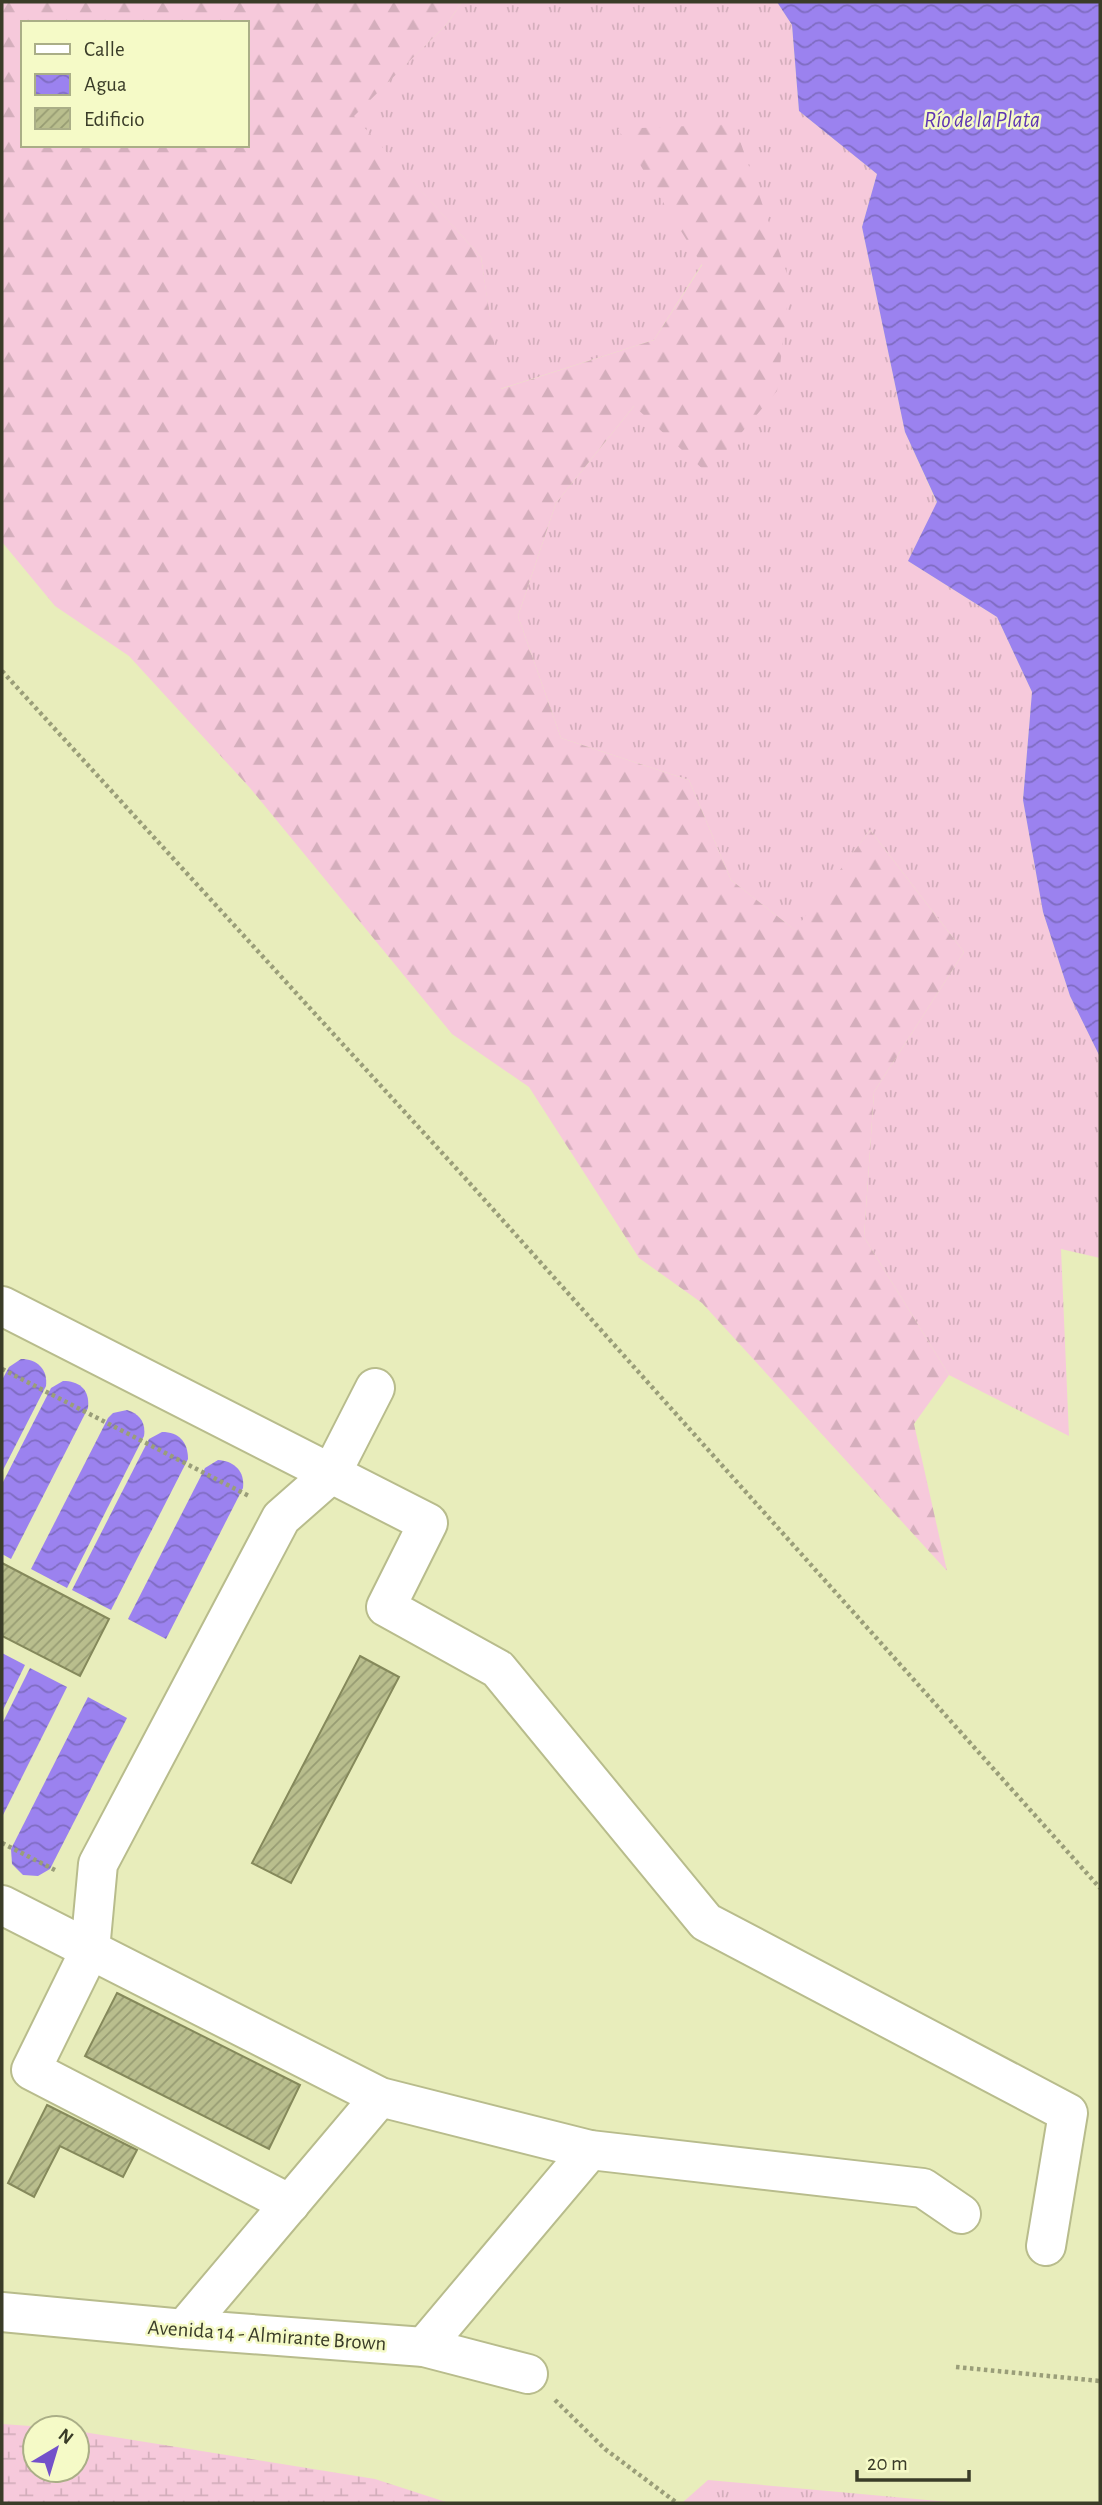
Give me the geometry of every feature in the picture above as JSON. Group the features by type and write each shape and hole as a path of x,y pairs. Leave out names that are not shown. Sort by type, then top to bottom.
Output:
{"street":[{"path":"2,1306 428,1523 386,1608 498,1669 706,1922 1068,2113 1046,2246"},
{"path":"290,2204 31,2070 90,1950 98,1864 281,1518 331,1474 375,1388"},
{"path":"2,1905 380,2097 590,2150 923,2188 961,2214"},
{"path":"184,2329 380,2097"},
{"path":"424,2347 590,2150"},
{"name":"Avenida 14 - Almirante Brown","path":"2,2312 424,2347 528,2374"}],"path":[{"path":"2,671 465,1178 1100,1888"},
{"path":"2,1369 253,1498"},
{"path":"2,1843 55,1870"},
{"path":"956,2367 1100,2381"},
{"path":"528,2374 605,2449 677,2503"}],"green space":[{"path":"2,2 462,2 447,24 354,116 481,257 501,389 654,340 702,265 618,129 734,124 790,282 777,391 707,473 634,406 556,503 518,616 561,738 689,780 731,880 795,930 870,830 964,952 874,1092 864,1237 949,1375 914,1424 947,1571 702,1303 639,1258 529,1087 452,1034 250,788 129,656 55,606 2,542"},
{"path":"462,2 777,2 792,25 799,111 877,174 862,227 905,432 937,503 908,561 997,617 1032,692 1023,800 1043,912 1070,996 1100,1057 1100,1258 1061,1249 1069,1436 949,1375 864,1237 874,1092 964,952 870,830 796,931 731,880 689,780 561,738 518,616 556,503 634,406 790,282 619,129 702,264 654,340 500,389 481,257 353,116 447,24"},
{"path":"2,2424 21,2425 21,2484 91,2484 91,2433 375,2479 449,2503 2,2503"},
{"path":"708,2480 960,2503 682,2503"}],"water":[{"name":"Río de la Plata","path":"777,2 1100,2 1100,1057 1070,996 1043,912 1023,800 1032,692 997,617 908,561 937,502 905,432 862,227 877,174 799,111 792,25"},
{"path":"21,1359 40,1366 45,1375 46,1386 2,1472 2,1380 9,1367"},
{"path":"63,1381 83,1388 88,1408 11,1559 2,1554 2,1484 51,1388"},
{"path":"127,1410 141,1420 144,1436 67,1588 31,1569 108,1418 113,1413"},
{"path":"162,1432 181,1439 188,1459 111,1610 72,1590 149,1439"},
{"path":"218,1460 229,1462 237,1468 242,1477 243,1488 166,1639 128,1619 205,1468"},
{"path":"2,1653 25,1665 2,1712"},
{"path":"30,1668 67,1687 2,1817 2,1724"},
{"path":"88,1697 127,1718 50,1869 38,1876 23,1875 12,1864 11,1849"}],"building":[{"path":"2,1563 109,1619 80,1676 2,1636"},
{"path":"360,1656 399,1677 291,1883 252,1863"},
{"path":"117,1993 300,2085 269,2149 85,2056"},
{"path":"47,2105 137,2150 123,2177 60,2146 34,2197 8,2183"}]}
